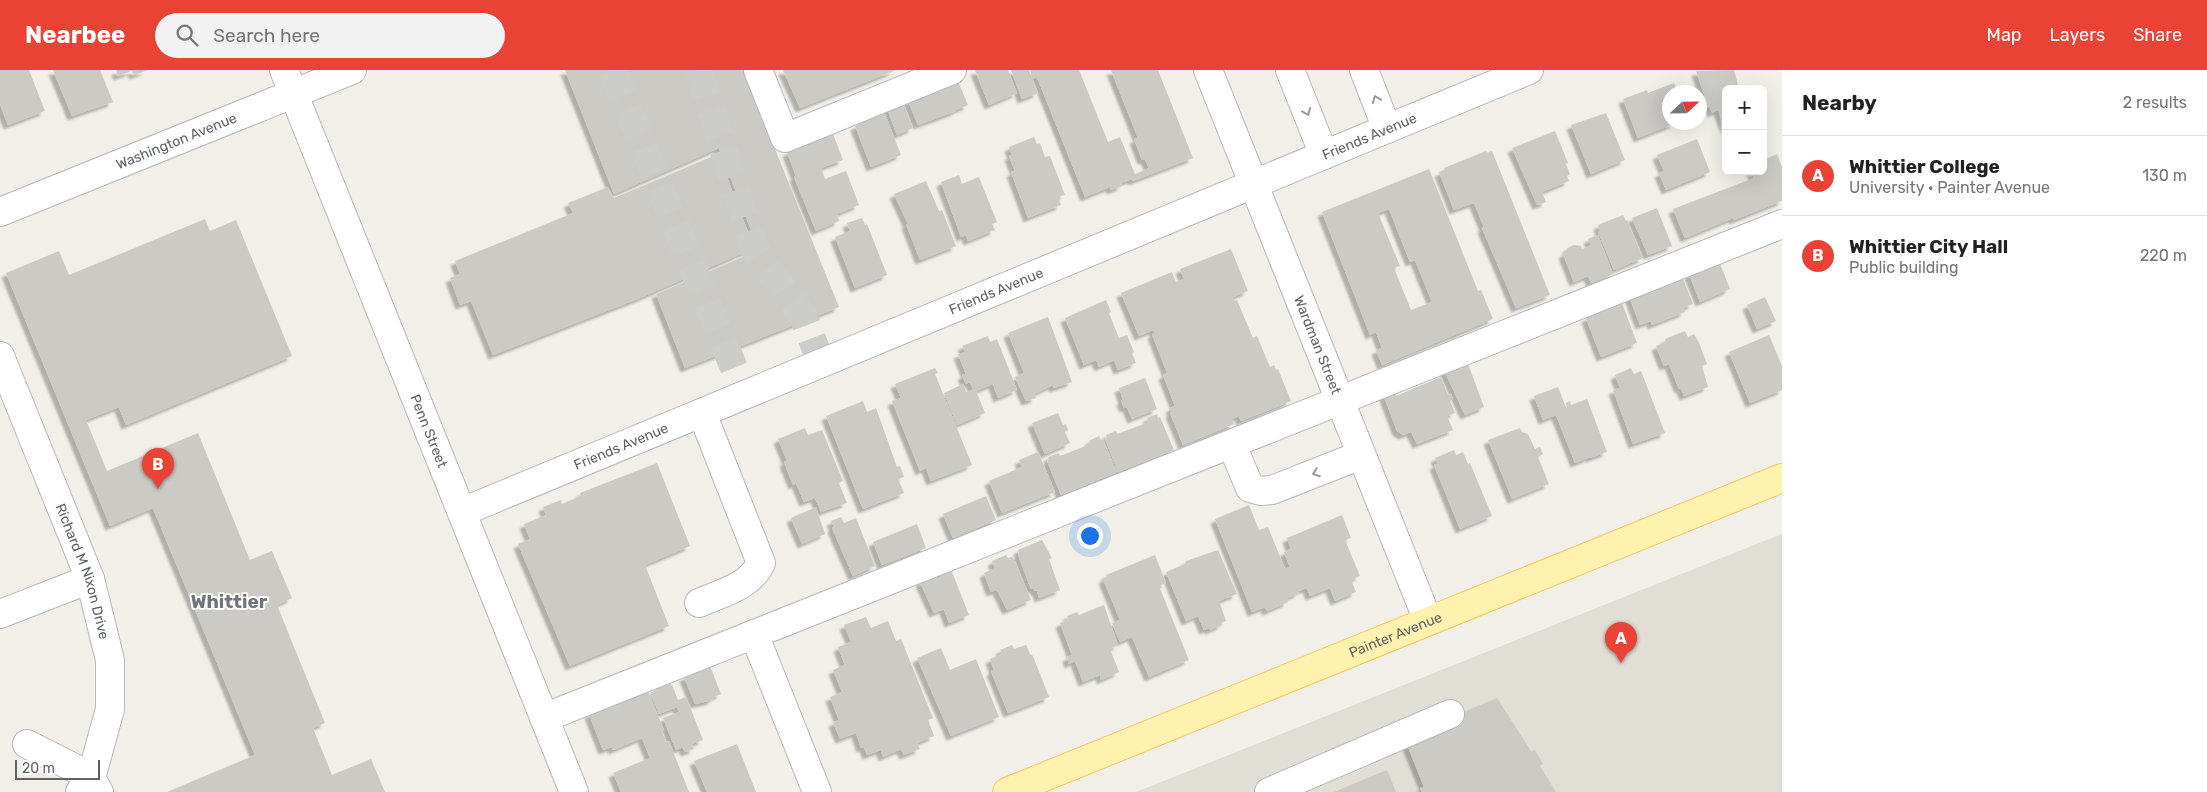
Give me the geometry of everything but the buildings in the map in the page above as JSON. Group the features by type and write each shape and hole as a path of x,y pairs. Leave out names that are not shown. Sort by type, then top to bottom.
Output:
{"main road":[{"name":"Painter Avenue","path":"1017,790 1782,478"}],"street":[{"name":"Washington Avenue","path":"0,212 289,82 352,70"},
{"path":"758,70 785,138 952,70"},
{"name":"Wardman Street","path":"1208,70 1428,621"},
{"path":"1290,70 1324,155"},
{"path":"1364,70 1387,129"},
{"name":"Friends Avenue","path":"462,512 1529,70"},
{"name":"Penn Street","path":"289,82 574,792"},
{"path":"544,718 1782,224"},
{"name":"Richard M Nixon Drive","path":"0,356 90,579 110,660 110,709 89,787"},
{"path":"699,603 747,582 757,573 761,563 702,413"},
{"path":"1232,445 1250,488 1261,491 1272,490 1361,455"},
{"path":"0,614 90,579"},
{"path":"754,634 817,792"},
{"path":"1268,792 1450,714"},
{"path":"27,744 89,787"}],"shaded area":[{"path":"1782,534 1782,792 1136,792"}],"tunnel":[{"path":"612,70 745,395"},
{"path":"699,70 754,248 804,318 821,363"}],"place":[{"name":"Whittier City Hall","path":"158,489"},
{"name":"Whittier College","path":"1621,663"}],"district":[{"name":"Whittier","path":"229,601"}]}
